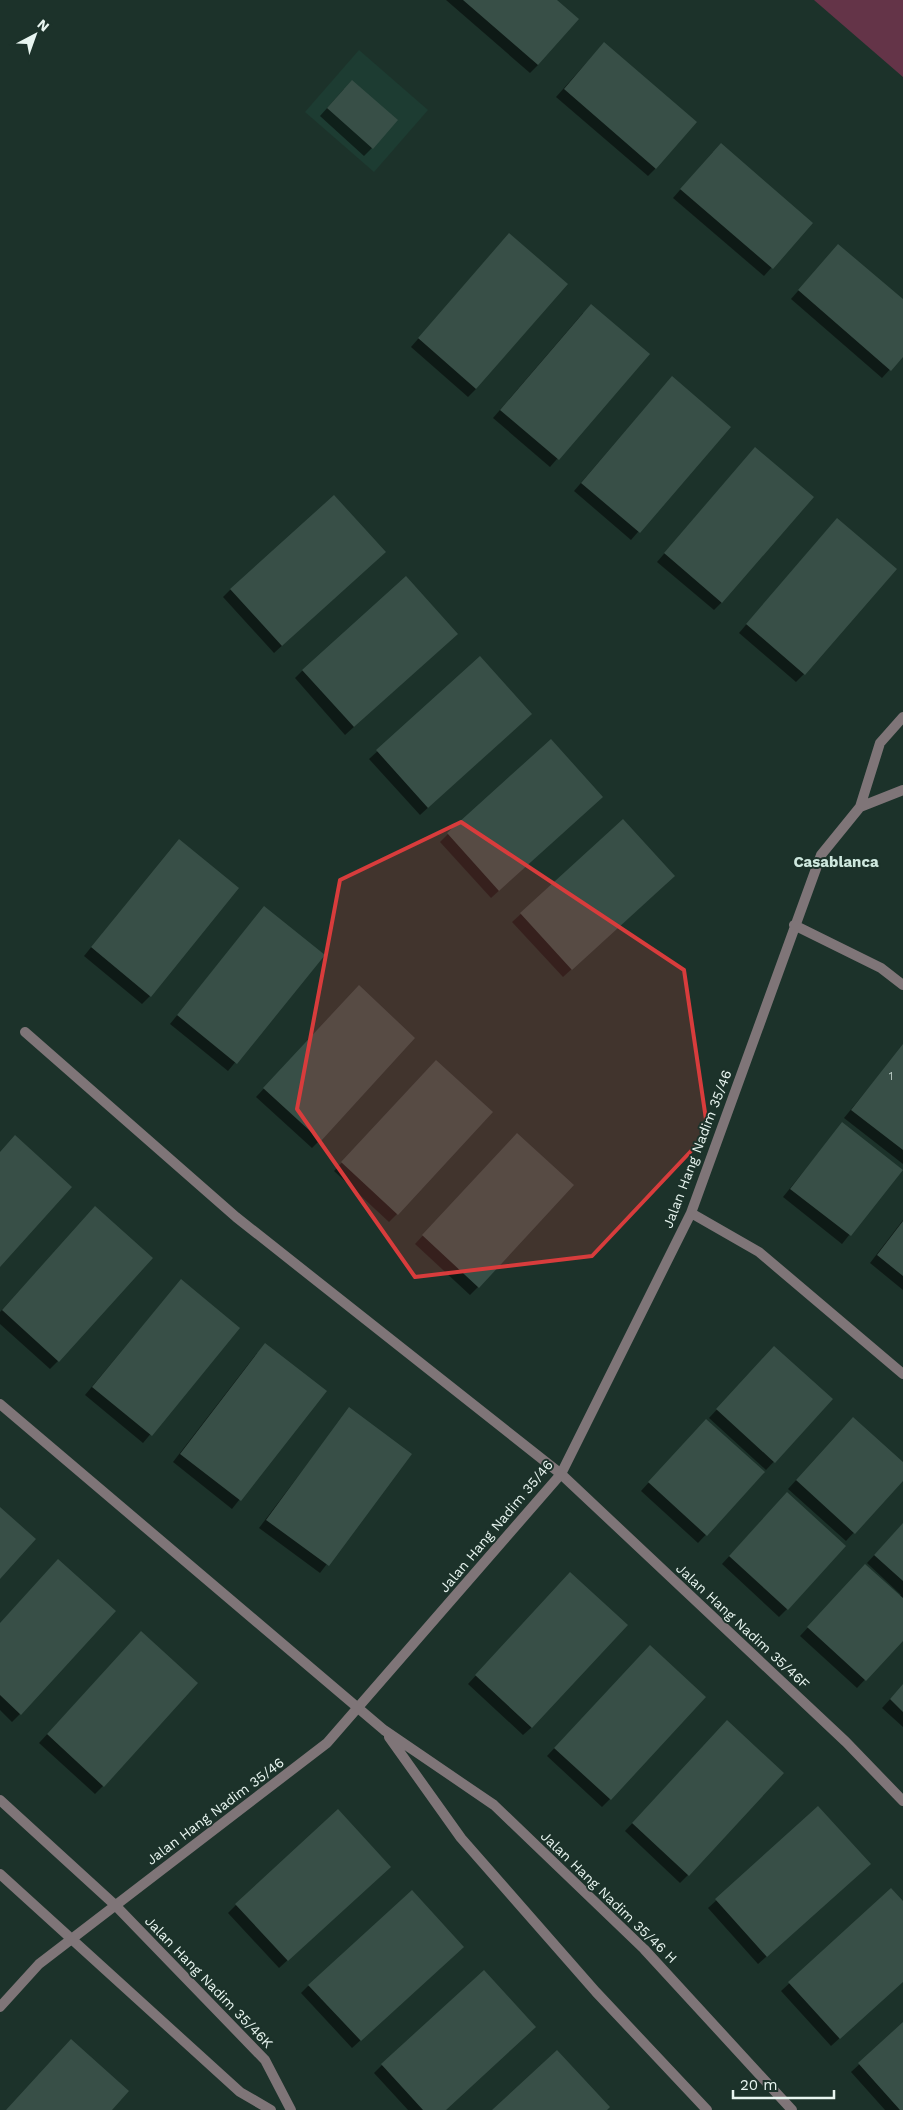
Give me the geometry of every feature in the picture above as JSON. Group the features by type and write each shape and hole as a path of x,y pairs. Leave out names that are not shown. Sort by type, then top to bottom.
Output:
{"street":[{"name":"Jalan Hang Nadim 35/46","path":"0,2007 39,1964 327,1743 561,1474 691,1214 794,925 821,855 860,807 880,743 903,717"},
{"name":"Jalan Hang Nadim 35/46","path":"860,807 903,790"},
{"path":"794,925 881,968 903,985"},
{"name":"Jalan Hang Nadim 35/46F","path":"25,1032 236,1217 561,1474 846,1742 903,1801"},
{"path":"691,1214 759,1252 903,1374"},
{"name":"Jalan Hang Nadim 35/46 H","path":"0,1404 384,1730 494,1805 644,1949 792,2110"},
{"name":"Jalan Hang Nadim 35/46 H","path":"384,1730 461,1838 596,1992 707,2110"},
{"name":"Jalan Hang Nadim 35/46K","path":"0,1800 115,1904 265,2060 290,2110"},
{"path":"0,1874 240,2092 271,2110"}],"highlighted area":[{"path":"461,822 684,970 708,1133 592,1256 415,1277 297,1109 340,880"}],"shaded area":[{"path":"814,0 903,0 903,77"},
{"path":"359,50 428,110 374,172 305,112"}],"building":[{"path":"463,0 557,0 579,19 538,65"},
{"path":"604,42 697,122 656,169 564,89"},
{"path":"352,80 398,120 373,149 327,108"},
{"path":"721,143 813,223 773,269 680,189"},
{"path":"509,233 568,284 476,389 418,338"},
{"path":"838,244 903,299 903,357 891,371 798,290"},
{"path":"591,304 650,354 559,460 500,410"},
{"path":"672,376 731,427 640,533 581,483"},
{"path":"755,447 814,497 722,603 664,553"},
{"path":"334,495 386,552 282,646 230,589"},
{"path":"837,518 897,569 805,675 746,624"},
{"path":"406,576 458,634 354,727 302,670"},
{"path":"480,656 532,714 428,808 376,750"},
{"path":"551,739 603,797 499,891 447,833"},
{"path":"623,819 675,876 572,970 520,913"},
{"path":"179,839 239,888 151,997 91,947"},
{"path":"264,906 325,955 237,1064 177,1015"},
{"path":"359,985 415,1038 321,1141 263,1088"},
{"path":"903,1044 903,1150 851,1110"},
{"path":"436,1060 493,1112 398,1215 341,1162"},
{"path":"842,1122 903,1170 851,1236 790,1189"},
{"path":"517,1133 574,1185 479,1288 422,1235"},
{"path":"15,1135 72,1187 0,1267 0,1152"},
{"path":"95,1206 153,1258 59,1362 2,1310"},
{"path":"903,1221 903,1276 877,1255"},
{"path":"181,1279 240,1328 152,1436 92,1387"},
{"path":"265,1343 327,1391 241,1501 180,1454"},
{"path":"774,1346 833,1399 775,1463 716,1409"},
{"path":"349,1407 412,1454 329,1566 266,1520"},
{"path":"853,1417 903,1462 903,1481 855,1534 796,1480"},
{"path":"706,1419 765,1472 707,1536 648,1482"},
{"path":"787,1492 846,1546 788,1610 729,1556"},
{"path":"0,1507 36,1539 0,1579"},
{"path":"903,1523 903,1581 874,1555"},
{"path":"58,1559 116,1611 21,1715 0,1695 0,1623"},
{"path":"865,1564 903,1598 903,1641 866,1681 807,1627"},
{"path":"570,1572 628,1625 532,1728 475,1675"},
{"path":"141,1631 198,1683 104,1787 47,1734"},
{"path":"650,1645 706,1697 611,1800 554,1748"},
{"path":"903,1684 903,1712 890,1699"},
{"path":"727,1720 784,1773 689,1876 632,1823"},
{"path":"818,1806 871,1864 767,1957 715,1899"},
{"path":"338,1809 391,1867 288,1961 235,1904"},
{"path":"891,1888 903,1901 903,1982 840,2039 788,1982"},
{"path":"412,1890 464,1947 361,2041 308,1985"},
{"path":"484,1970 536,2027 446,2110 423,2110 381,2064"},
{"path":"903,2022 903,2110 900,2110 858,2063"},
{"path":"71,2039 129,2091 112,2110 6,2110"},
{"path":"557,2050 610,2107 607,2110 492,2110"}],"district":[{"name":"Casablanca","path":"836,862"}]}
